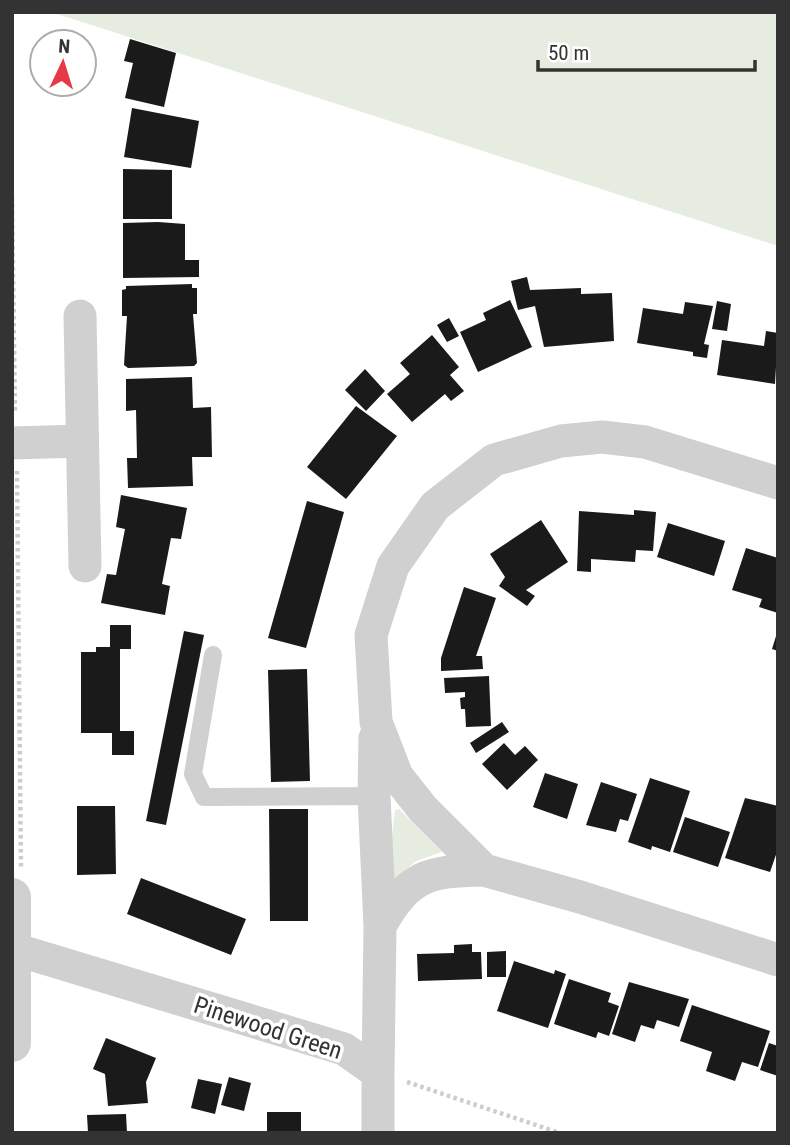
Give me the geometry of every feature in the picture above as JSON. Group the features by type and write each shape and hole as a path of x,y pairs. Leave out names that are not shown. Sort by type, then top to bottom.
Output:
{"street":[{"path":"79,316 85,565"},
{"name":"Pinewood Green","path":"378,1073 380,926 374,796 376,722 371,635 393,566 435,506 494,460 561,441 602,437 645,442 778,483"},
{"path":"14,443 82,441"},
{"name":"Pinewood Green","path":"376,722 397,776 423,809 484,870"},
{"name":"Pinewood Green","path":"380,926 400,895 419,880 443,870 484,870 580,897 778,960"},
{"path":"12,1043 17,888"},
{"name":"Pinewood Green","path":"14,949 344,1049 378,1073"},
{"path":"378,1073 378,1133"}],"lane":[{"path":"213,655 193,774 204,797 374,796"}],"path":[{"path":"12,197 17,888"}],"shaded area":[{"path":"51,12 778,12 778,246"},
{"path":"399,809 442,852 416,861 386,887 395,810"}],"building":[{"path":"130,39 176,53 164,107 125,98 133,63 124,61"},
{"path":"132,108 199,121 191,168 124,157"},
{"path":"123,169 172,170 172,219 123,219"},
{"path":"123,223 185,224 185,260 199,260 199,277 123,278"},
{"path":"527,277 530,290 581,288 581,294 612,293 614,341 544,347 535,306 518,310 511,281"},
{"path":"192,284 192,288 197,288 197,314 193,314 197,363 194,366 128,368 124,365 127,316 122,316 122,290 126,289 126,286"},
{"path":"510,300 532,347 478,372 460,332 486,320 483,313"},
{"path":"717,301 731,304 727,331 712,329"},
{"path":"685,302 713,306 704,344 709,345 707,358 693,356 693,352 637,343 643,308 683,314"},
{"path":"449,318 459,336 447,342 437,325"},
{"path":"766,331 778,333 775,384 717,375 722,340 764,346"},
{"path":"432,335 459,367 450,375 464,391 451,401 445,394 412,422 387,394 410,374 400,363"},
{"path":"365,369 385,391 366,411 345,390"},
{"path":"192,377 193,408 211,407 212,457 192,457 193,486 128,488 127,458 137,458 136,410 126,411 126,379"},
{"path":"356,406 397,436 346,499 307,467"},
{"path":"121,495 187,508 181,539 171,538 162,584 170,586 165,615 101,603 107,574 116,575 125,529 116,527"},
{"path":"307,501 344,512 306,648 268,638"},
{"path":"634,510 656,512 653,551 636,550 635,562 591,559 591,572 577,571 579,511 634,515"},
{"path":"541,520 568,562 526,590 535,596 527,606 499,586 505,577 490,554"},
{"path":"668,523 725,541 714,576 657,557"},
{"path":"746,548 778,558 778,613 759,607 762,599 732,590"},
{"path":"464,587 496,598 476,656 482,656 483,669 441,671 441,658"},
{"path":"110,625 131,625 131,649 120,649 120,731 134,731 134,755 112,755 112,733 81,733 81,652 96,652 96,647 110,647"},
{"path":"184,631 204,635 166,825 146,821"},
{"path":"778,633 778,651 772,649"},
{"path":"307,669 310,781 271,782 268,670"},
{"path":"489,676 491,726 466,727 465,709 461,709 460,698 465,697 465,692 445,693 444,678"},
{"path":"502,722 509,732 476,753 470,743"},
{"path":"504,743 515,755 525,746 538,760 507,790 482,764"},
{"path":"545,773 578,784 567,819 533,807"},
{"path":"650,778 690,791 670,852 652,846 651,850 628,842"},
{"path":"601,782 637,794 628,821 620,819 616,832 586,825"},
{"path":"745,798 778,806 778,849 770,872 725,858"},
{"path":"77,806 115,806 116,874 77,875"},
{"path":"269,809 308,809 308,921 270,921"},
{"path":"685,817 730,832 718,867 673,852"},
{"path":"141,878 246,919 231,955 127,914"},
{"path":"472,944 472,952 481,952 482,979 418,981 417,954 454,953 454,945"},
{"path":"506,951 506,977 487,977 487,952"},
{"path":"514,961 554,974 555,970 566,974 548,1028 497,1011"},
{"path":"569,979 611,993 608,1002 619,1006 609,1036 598,1032 596,1038 554,1024"},
{"path":"629,982 689,999 679,1027 657,1020 654,1029 641,1025 635,1042 612,1034"},
{"path":"692,1005 770,1031 758,1067 742,1062 735,1081 706,1071 712,1052 680,1041"},
{"path":"106,1038 156,1058 146,1082 148,1103 108,1106 105,1074 93,1069"},
{"path":"769,1043 778,1046 778,1076 760,1070"},
{"path":"229,1077 251,1083 244,1111 221,1105"},
{"path":"198,1079 222,1084 215,1114 191,1108"},
{"path":"267,1112 301,1112 301,1133 267,1133"},
{"path":"126,1114 127,1133 88,1133 87,1115"}]}
